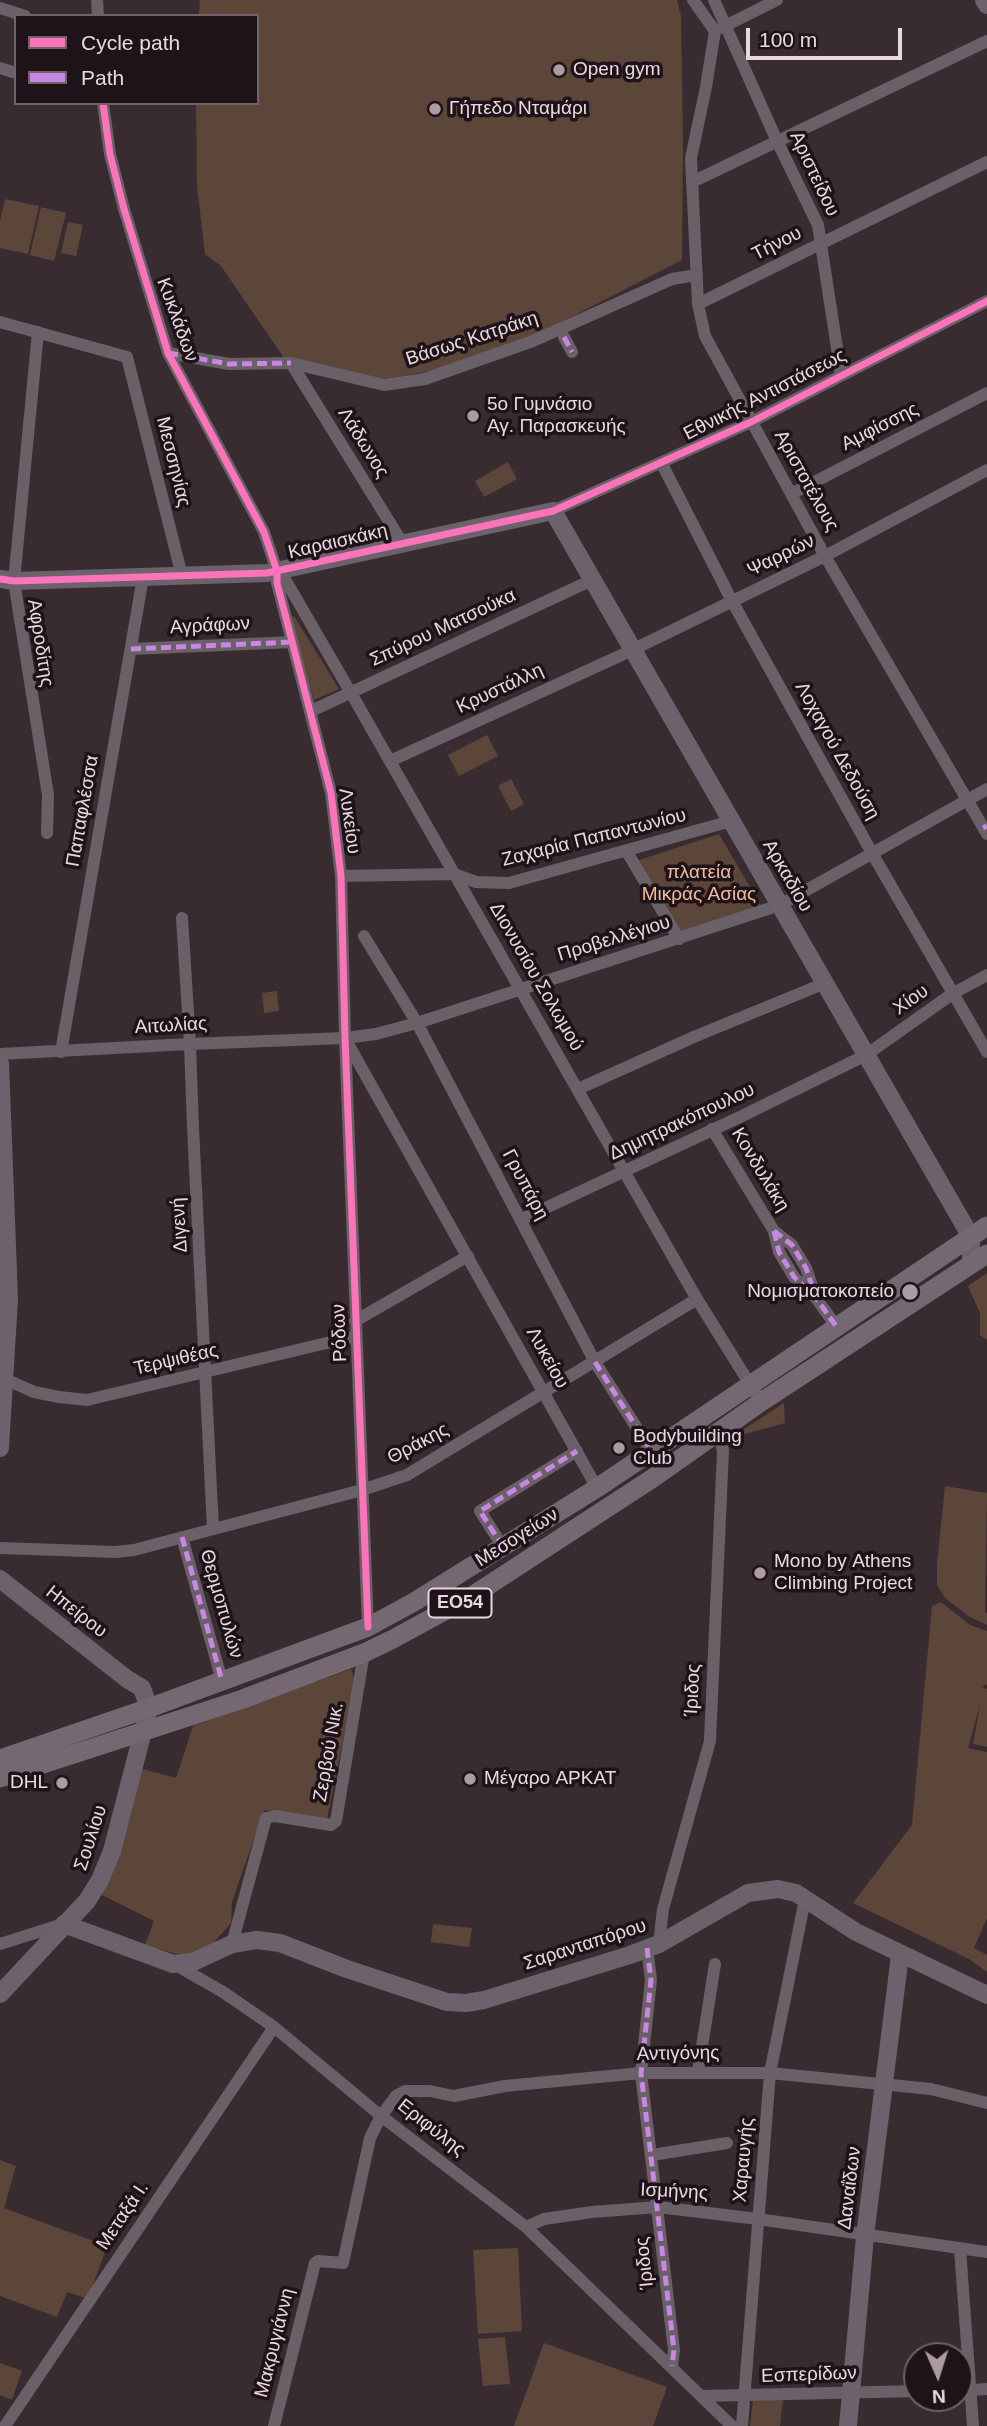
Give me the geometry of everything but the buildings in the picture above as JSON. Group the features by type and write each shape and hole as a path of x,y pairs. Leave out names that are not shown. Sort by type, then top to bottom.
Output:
{"main road":[{"name":"Μεσογείων","path":"0,1759 143,1717 243,1699 364,1653 393,1639 472,1596 653,1478 716,1433 756,1394 835,1326 974,1235"},
{"name":"Μεσογείων","path":"0,1779 222,1681 368,1627 414,1602 652,1452 756,1394 979,1259"}],"street":[{"path":"693,0 721,28 777,0"},
{"name":"Αριστείδου","path":"714,0 721,28 818,225 823,242 842,374"},
{"path":"984,0 987,5"},
{"path":"0,8 19,14"},
{"name":"Αριστοτέλους","path":"721,28 691,158 698,304 705,336 825,556 986,829"},
{"path":"692,182 987,41"},
{"name":"Κυκλάδων","path":"103,105 110,154 168,353 264,532 277,571"},
{"name":"Τήνου","path":"698,304 987,162"},
{"name":"Βάσως Κατράκη","path":"168,353 229,364 291,363 384,385 425,379 533,341 672,279 697,275"},
{"name":"Εθνικής Αντιστάσεως","path":"549,513 751,422 987,301"},
{"path":"0,323 38,332"},
{"name":"Μεσσηνίας","path":"38,332 127,357 182,576"},
{"name":"Αφροδίτης","path":"38,332 7,580 48,795 47,833"},
{"path":"564,337 572,352"},
{"name":"Λάδωνος","path":"291,363 403,544"},
{"name":"Αμφίσσης","path":"791,494 987,393"},
{"name":"Λοχαγού Δεδούση","path":"662,464 732,601 872,853 987,1052"},
{"name":"Ψαρρών","path":"629,651 825,556 987,470"},
{"name":"Καραισκάκη","path":"7,580 277,571 549,513"},
{"name":"Αρκαδίου","path":"549,513 862,1057"},
{"name":"Λυκείου","path":"277,571 277,583 331,793 341,876 345,1038 597,1488"},
{"name":"Διονυσίου Σολωμού","path":"277,571 286,581 351,693 697,1299 756,1394"},
{"name":"Παπαφλέσσα","path":"61,1052 143,577"},
{"name":"Σπύρου Ματσούκα","path":"311,711 589,582"},
{"name":"Αγράφων","path":"131,649 292,642"},
{"name":"Κρυστάλλη","path":"390,761 629,651"},
{"name":"Προβελλέγιου","path":"345,1038 376,1034 417,1023 776,906 987,789"},
{"name":"Ζαχαρία Παπαντωνίου","path":"341,876 454,874 476,882 509,883 729,822"},
{"path":"627,852 680,939"},
{"name":"Αρκαδίου","path":"776,906 818,986 974,1235 979,1259"},
{"name":"Διγενή","path":"182,918 214,1529"},
{"name":"Γρυπάρη","path":"363,936 417,1023 595,1362 652,1452"},
{"name":"Χίου","path":"862,1057 952,994 987,975"},
{"path":"578,1089 696,1036 818,986"},
{"name":"Αιτωλίας","path":"0,1054 345,1038"},
{"name":"Ρόδων","path":"345,1038 368,1627"},
{"name":"Δημητρακόπουλου","path":"522,1219 862,1057"},
{"path":"0,1063 9,1298 0,1448"},
{"name":"Κονδυλάκη","path":"712,1129 774,1231 792,1245 806,1268 816,1298 835,1326"},
{"path":"355,1321 468,1256"},
{"name":"Θράκης","path":"0,1548 115,1552 134,1550 362,1490 407,1475 697,1299"},
{"name":"Τερψιθέας","path":"4,1371 34,1392 87,1400 356,1336"},
{"name":"Ίριδος","path":"673,2366 674,2350 659,2207 641,2073 653,1946 710,1741 723,1451 716,1433"},
{"path":"503,1547 480,1511 577,1451"},
{"name":"Θερμοπυλών","path":"182,1537 222,1681"},
{"name":"Ηπείρου","path":"0,1578 127,1679 143,1717"},
{"name":"Ζερβού Νικ.","path":"232,1944 266,1818 275,1816 331,1825 336,1821 364,1653"},
{"name":"Σουλίου","path":"0,1944 64,1924 87,1901 107,1866 143,1717"},
{"name":"Σαρανταπόρου","path":"173,1964 193,1962 232,1944 257,1940 280,1943 347,1969 447,2002 484,2000 653,1946 748,1893 778,1889 796,1893 856,1932 987,1996"},
{"name":"Χαραυγής","path":"741,2426 771,2073 805,1899"},
{"path":"0,1994 64,1924"},
{"name":"Εριφύλης","path":"64,1924 173,1964 223,1992 274,2027 382,2116 526,2227 673,2366 732,2426"},
{"name":"Δαναΐδων","path":"848,2426 865,2236 900,1955"},
{"path":"698,2072 715,1964"},
{"name":"Μεταξά Ι.","path":"5,2426 274,2027"},
{"name":"Αντιγόνης","path":"382,2116 397,2095 410,2090 454,2096 505,2086 641,2073 771,2073 931,2089 987,2103"},
{"name":"Μακρυγιάννη","path":"274,2426 313,2270 318,2261 339,2264 343,2262 370,2137 382,2116"},
{"path":"652,2155 727,2143"},
{"name":"Ισμήνης","path":"526,2227 544,2219 659,2207 987,2252"},
{"path":"960,2249 963,2342"},
{"name":"Εσπερίδων","path":"702,2396 903,2391"}],"green space":[{"path":"200,0 677,0 681,16 682,260 536,335 433,371 383,379 284,358 221,266 205,254 197,186 196,105 259,105 259,14 199,14"},
{"path":"5,199 39,206 28,254 0,248 0,221"},
{"path":"41,207 66,213 54,261 30,255"},
{"path":"68,222 83,225 76,256 61,253"},
{"path":"508,462 517,479 484,497 475,481"},
{"path":"294,616 339,689 314,700 290,618"},
{"path":"487,735 498,756 459,776 448,755"},
{"path":"511,779 524,804 511,811 498,786"},
{"name":"πλατεία Μικράς Ασίας","path":"719,834 761,906 681,935 636,861"},
{"path":"277,991 279,1011 264,1013 262,993"},
{"path":"987,1273 987,1340 980,1335 980,1313 968,1286"},
{"path":"784,1403 785,1423 741,1435 735,1446 728,1446 729,1439"},
{"path":"945,1486 987,1493 987,1625 970,1617 945,1598 937,1585"},
{"path":"941,1602 970,1625 987,1631 987,1685 983,1688 987,1689 987,1747 973,1744 980,1705 968,1748 987,1752 987,1918 974,1948 987,1955 987,1972 969,1959 853,1903 912,1825 932,1606"},
{"path":"351,1669 355,1681 327,1819 264,1810 232,1902 231,1923 209,1948 187,1957 145,1945 154,1921 98,1893 139,1768 176,1778 193,1726"},
{"path":"433,1924 472,1928 469,1947 431,1942"},
{"path":"0,2160 16,2166 4,2208 107,2246 88,2299 67,2292 57,2317 0,2296"},
{"path":"518,2248 522,2331 478,2334 473,2250"},
{"path":"505,2337 510,2384 483,2386 478,2339"},
{"path":"544,2343 667,2387 653,2426 514,2426"},
{"path":"0,2363 22,2371 12,2400 0,2395"},
{"path":"783,2399 780,2426 750,2426 753,2400"}],"marked path":[{"path":"564,337 572,352"},
{"path":"168,353 229,364 291,363"},
{"path":"131,649 292,642"},
{"path":"983,828 987,826"},
{"path":"774,1231 792,1245 806,1268 816,1298 836,1326"},
{"path":"774,1231 779,1252 794,1277 815,1297"},
{"path":"595,1362 652,1452"},
{"path":"503,1547 480,1511 577,1451"},
{"path":"182,1537 222,1681"},
{"path":"647,1948 651,1980 641,2073 674,2350 672,2366"}],"cycle path":[{"path":"103,105 110,154 124,209 168,353 264,532 277,571 277,583 331,793 341,876 368,1627"},
{"path":"0,579 14,581 267,573 553,511 751,422 987,301"}],"place":[{"name":"Open gym","path":"559,70"},
{"name":"Γήπεδο Νταμάρι","path":"435,109"},
{"name":"5ο Γυμνάσιο Αγ. Παρασκευής","path":"473,416"},
{"name":"Νομισματοκοπείο","path":"910,1292"},
{"name":"Bodybuilding Club","path":"619,1448"},
{"name":"Mono by Athens Climbing Project","path":"760,1573"},
{"name":"Μέγαρο ΑΡΚΑΤ","path":"470,1779"},
{"name":"DHL","path":"62,1783"}]}
